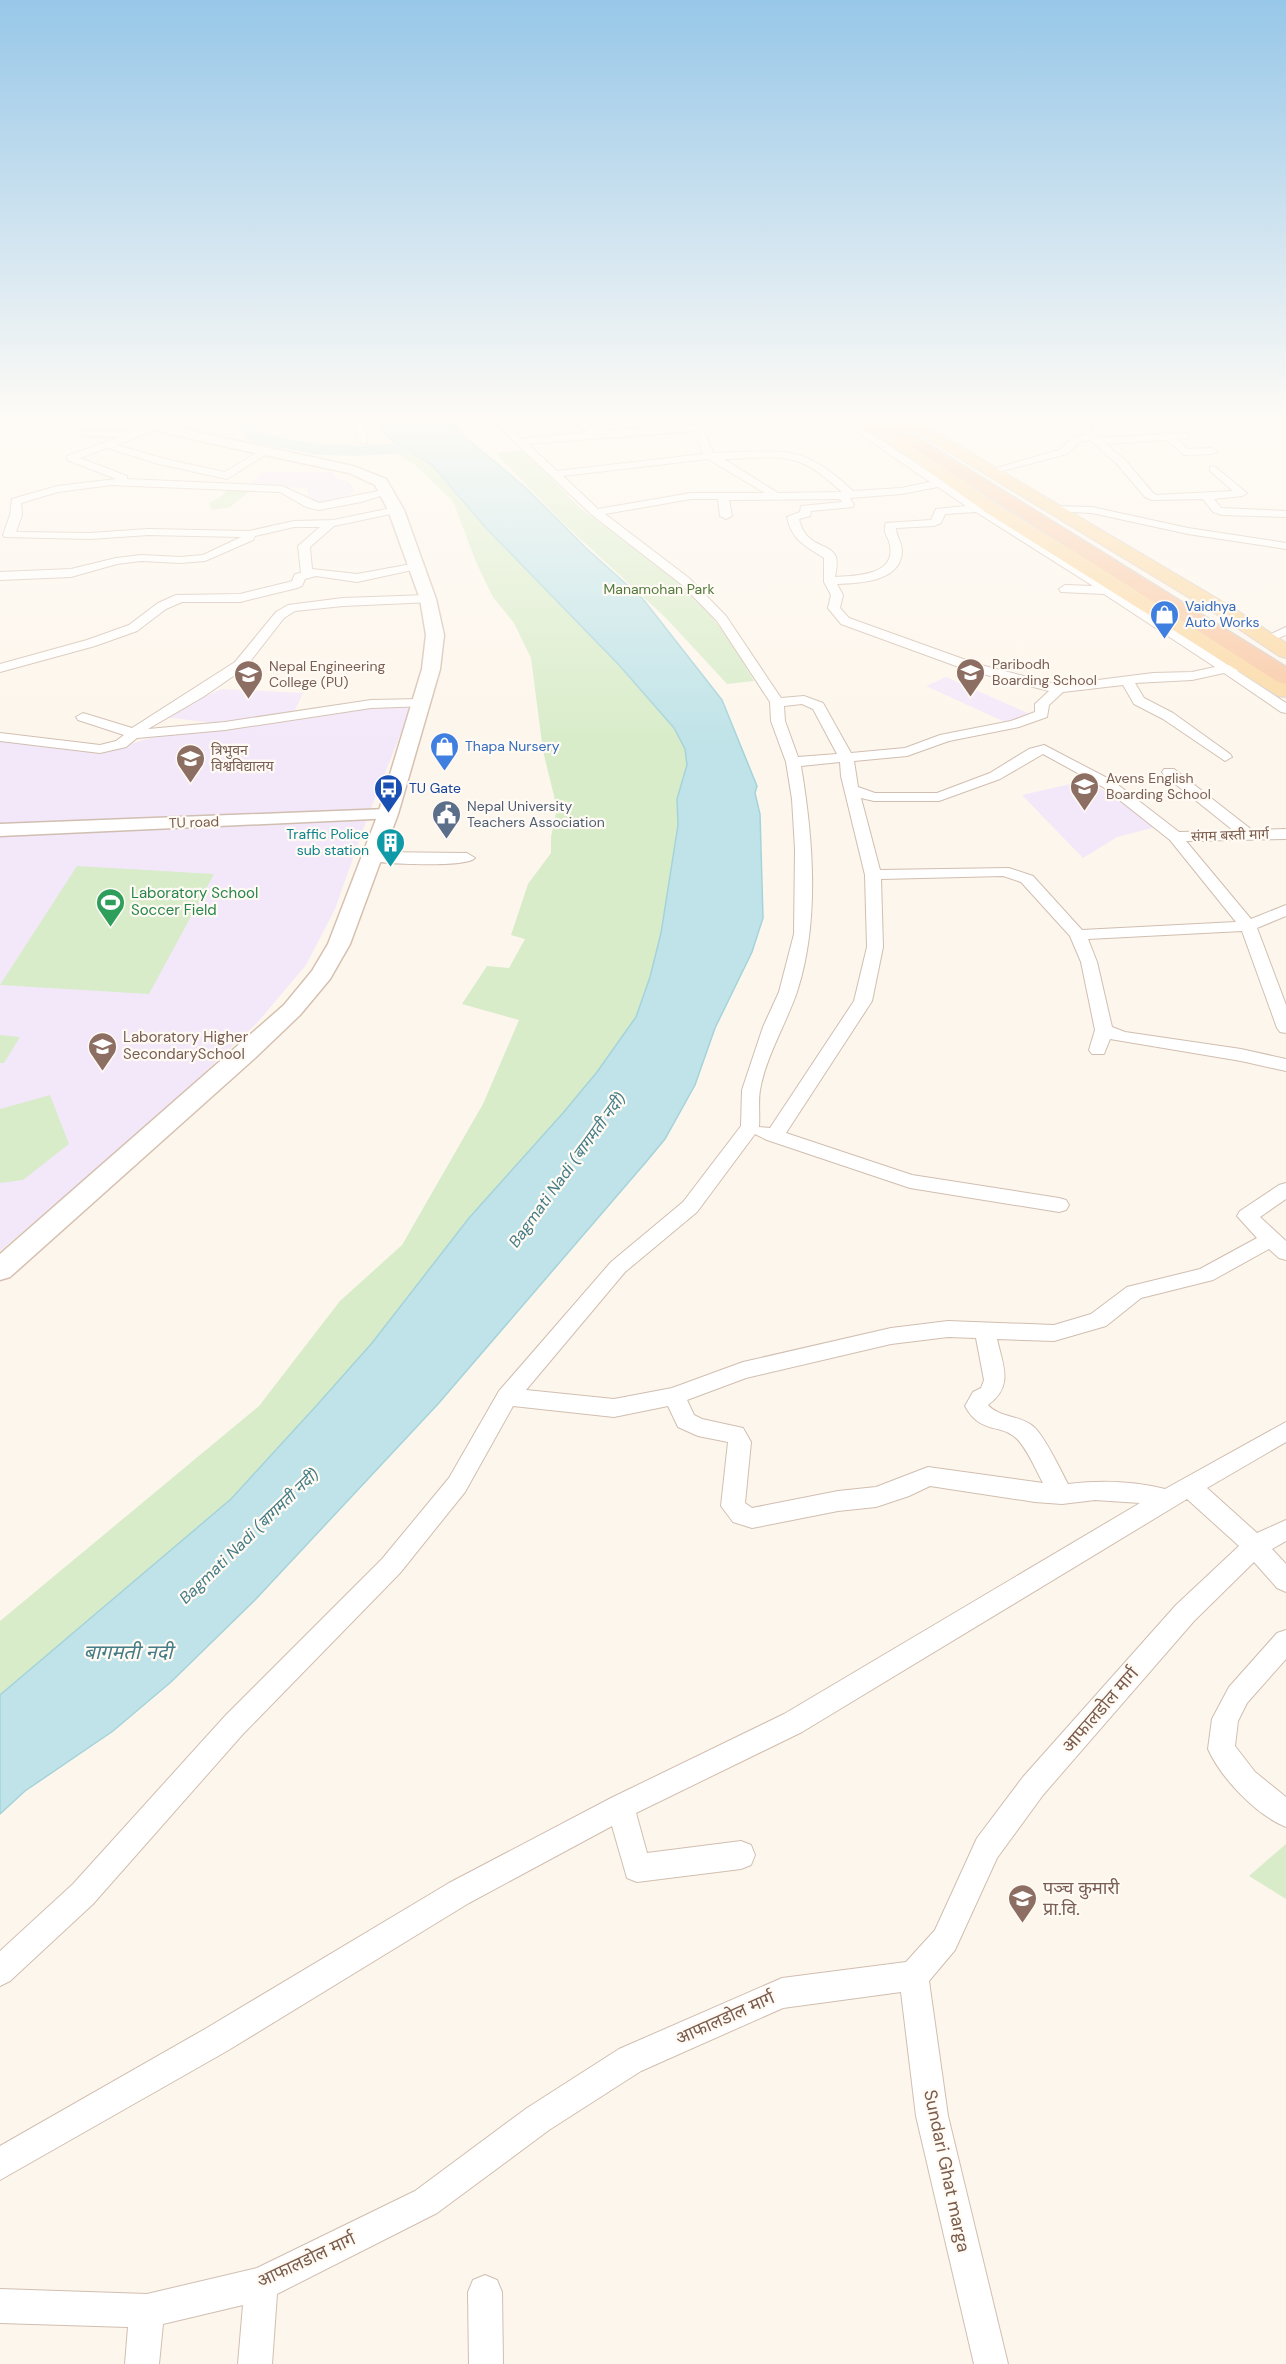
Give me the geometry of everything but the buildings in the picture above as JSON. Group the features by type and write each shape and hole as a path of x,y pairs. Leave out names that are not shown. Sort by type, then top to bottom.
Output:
{"highway":[{"path":"1051,524 1286,676"},
{"path":"1054,524 1286,667"}],"main road":[{"path":"0,1270 292,1010 322,974 339,944 388,814 431,669 435,635 428,599 401,524"},
{"path":"1014,524 1286,691"},
{"path":"1081,524 1281,638"}],"street":[{"path":"4,535 90,536 148,532 249,534 307,524"},
{"path":"307,573 304,546 329,524"},
{"path":"0,1971 83,1894 234,1725 392,1566 457,1485 507,1397 618,1267 690,1207 750,1127 751,1090 772,1027 789,992 802,934 803,849 793,762 778,721 777,702 722,619 685,581 611,524"},
{"path":"794,524 794,529 808,546 827,553 830,558 830,581 837,595 834,608 844,621 972,667 1059,689 1153,677 1192,676 1246,665"},
{"path":"830,581 874,575 889,569 893,563 896,547 889,535 890,525 905,524"},
{"path":"1004,524 1286,709"},
{"path":"1157,524 1286,546"},
{"path":"0,576 71,573 116,561 141,558 180,560 205,558 249,538 249,534"},
{"path":"0,668 91,643 133,628 162,606 180,598 240,598 293,585 298,583 299,576 307,573 357,578 417,566"},
{"path":"1065,589 1106,590"},
{"path":"0,737 100,749 121,744 147,723 198,694 240,665 280,615 292,608 343,602 428,599"},
{"path":"1128,682 1134,695 1145,705 1168,716 1226,757"},
{"path":"793,762 907,752 945,738 1030,719 1042,714 1042,704 1059,689"},
{"path":"774,1136 862,1001 874,947 873,875 852,790 847,759 818,706 804,700 777,702"},
{"path":"83,717 135,734 225,726 371,704 422,703"},
{"path":"852,790 874,797 939,797 995,776 1034,752 1044,749 1108,784 1174,837 1248,927 1286,1028"},
{"path":"1169,772 1248,835"},
{"name":"TU road","path":"0,830 388,814"},
{"name":"संगम बस्ती मार्ग","path":"1174,837 1286,834"},
{"path":"372,857 467,858"},
{"path":"873,875 1004,871 1027,879 1078,935 1089,962 1104,1030 1098,1050"},
{"path":"1078,935 1248,927 1286,910"},
{"path":"1104,1030 1122,1037 1241,1055 1286,1065"},
{"path":"750,1127 910,1181 1059,1205"},
{"path":"507,1397 614,1408 674,1396 743,1370 830,1348 891,1336 937,1330 1054,1333 1098,1320 1134,1292 1206,1275 1279,1246 1246,1216 1286,1190"},
{"path":"985,1331 995,1380 990,1393 981,1398 976,1406 985,1417 1015,1426 1027,1434 1062,1494"},
{"path":"674,1396 686,1421 698,1427 735,1434 740,1442 733,1506 741,1515 752,1518 838,1501 876,1497 901,1489 928,1476 1062,1494 1095,1490 1146,1494 1178,1492 1255,1546 1286,1581"},
{"path":"0,2164 216,2040 459,1893 621,1807 793,1723 1178,1492 1286,1431"},
{"name":"आफालडोल मार्ग","path":"0,2306 147,2311 261,2284 426,2202 538,2119 630,2060 782,1993 914,1976 945,1940 987,1848 1033,1786 1185,1613 1255,1546 1286,1530"},
{"path":"1286,1641 1238,1695 1225,1719 1221,1749 1245,1781 1286,1814"},
{"path":"621,1807 638,1868 741,1855"},
{"name":"Sundari Ghat marga","path":"914,1976 932,2116 991,2364"},
{"path":"255,2364 261,2284"},
{"path":"485,2292 486,2364"},
{"path":"142,2364 147,2311"}],"shaded area":[{"name":"Paribodh Boarding School","path":"946,677 1032,715 1007,723 926,686"},
{"name":"Nepal Engineering College (PU)","path":"222,689 303,693 294,712 223,724 164,717 179,707"},
{"name":"Laboratory Higher SecondarySchool","path":"386,705 412,705 368,816 335,909 306,965 257,1023 152,1122 0,1251 0,740 105,752 160,735"},
{"name":"Avens English Boarding School","path":"1088,780 1156,827 1117,837 1083,858 1022,795"}],"green space":[{"path":"462,524 483,524 619,665 674,728 686,749 687,765 677,799 678,825 661,933 650,977 636,1017 597,1072 469,1218 372,1343 231,1499 0,1695 0,1621 259,1406 340,1301 402,1245 483,1104 519,1020 462,1004 487,966 509,968 525,939 511,935 528,884 551,853 551,837 557,808 543,751 531,658 514,623 493,597 476,562"},
{"name":"Manamohan Park","path":"565,524 602,524 678,582 706,610 728,637 754,681 727,684 666,618"},
{"name":"Laboratory School Soccer Field","path":"77,866 214,874 149,994 0,985"},
{"path":"0,1035 20,1037 4,1063 0,1063"},
{"path":"50,1095 69,1144 23,1180 0,1183 0,1109"},
{"path":"1286,1844 1286,1899 1249,1876"}],"water":[{"name":"बागमती नदी","path":"483,524 562,524 643,599 722,700 757,786 755,793 760,814 763,918 752,952 715,1028 695,1085 665,1139 438,1404 255,1600 171,1682 113,1731 25,1791 0,1814 0,1695 231,1499 372,1343 469,1218 597,1072 636,1017 650,977 661,933 678,825 677,799 687,765 685,749 674,728 619,665"}],"place":[{"name":"Vaidhya Auto Works","path":"1164,640"},
{"name":"Paribodh Boarding School","path":"971,698"},
{"name":"Nepal Engineering College (PU)","path":"248,700"},
{"name":"Thapa Nursery","path":"444,772"},
{"name":"त्रिभुवन विश्वविद्यालय","path":"190,784"},
{"name":"Avens English Boarding School","path":"1085,812"},
{"name":"TU Gate","path":"388,814"},
{"name":"Nepal University Teachers Association","path":"446,840"},
{"name":"Traffic Police sub station","path":"390,868"},
{"name":"Laboratory School Soccer Field","path":"110,928"},
{"name":"Laboratory Higher SecondarySchool","path":"102,1072"},
{"name":"पञ्च कुमारी प्रा.वि.","path":"1022,1924"}],"water label":[{"name":"Bagmati Nadi (बागमती नदी)","path":"567,1170"},
{"name":"Bagmati Nadi (बागमती नदी)","path":"249,1536"}]}
